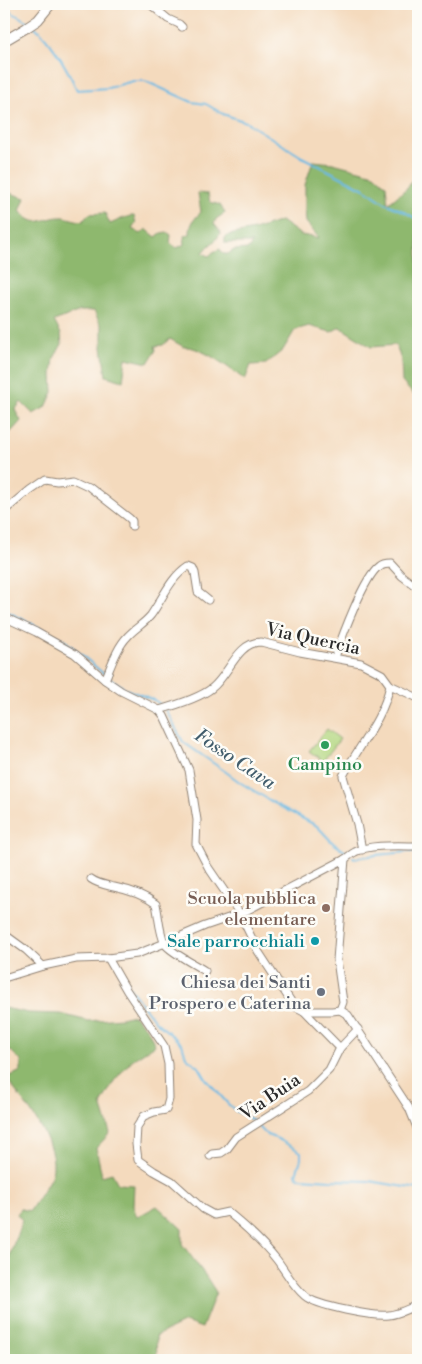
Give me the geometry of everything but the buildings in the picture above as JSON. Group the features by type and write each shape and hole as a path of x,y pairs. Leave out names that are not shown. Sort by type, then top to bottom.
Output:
{"main road":[{"path":"4,41 32,24 51,4"}],"street":[{"path":"150,4 168,19 182,27"},
{"path":"4,512 45,479 57,481 73,479 88,486 129,518 132,521 132,526"},
{"path":"334,657 367,581 378,566 390,563 402,576 418,588"},
{"path":"106,677 127,637 150,616 180,571 188,566 193,568 198,592 208,600"},
{"path":"4,617 75,654 106,677 121,691 163,709 164,716 189,770 197,820 196,844 208,867 240,914 258,951 294,1006 304,1011 340,1048"},
{"name":"Via Quercia","path":"163,709 212,689 222,679 240,653 250,644 256,642 362,663 382,674 390,685 418,698"},
{"path":"362,850 357,824 343,776 372,730 387,698 390,685"},
{"path":"4,978 76,959 108,958 138,954 205,926 240,914 362,850 389,846 418,846"},
{"path":"340,1010 343,1002 337,960 349,857"},
{"path":"91,879 96,883 133,891 149,898 156,904 165,944 205,971"},
{"path":"4,934 44,966"},
{"path":"108,958 127,991 164,1046 168,1064 169,1099 166,1110 144,1116 137,1128 138,1160 172,1181 203,1210 214,1215 228,1212 259,1239 306,1297 318,1303 361,1313 390,1315 418,1305"},
{"path":"304,1011 332,1012 340,1010 348,1015 409,1108 418,1130"},
{"name":"Via Buia","path":"210,1156 221,1153 227,1149 236,1137 308,1092 329,1070 340,1048 358,1029"}],"green space":[{"path":"313,161 333,163 374,174 386,185 388,204 407,188 418,170 418,397 402,382 401,360 396,345 371,347 340,327 331,332 309,326 295,330 283,350 266,364 251,365 245,380 207,354 191,347 184,347 170,339 163,345 155,346 156,350 148,363 126,358 123,381 106,376 102,347 102,327 94,311 80,311 54,321 61,334 62,344 54,358 53,392 46,407 33,414 21,402 15,410 21,421 10,433 4,431 4,195 7,192 25,198 20,211 31,220 40,221 64,217 83,221 89,214 105,213 110,224 134,216 136,223 132,229 141,234 146,229 156,237 161,233 167,232 171,235 170,243 177,248 185,244 184,236 190,234 193,222 201,212 198,193 208,194 210,202 220,205 225,213 216,219 214,224 221,232 203,253 209,256 220,249 223,254 228,254 234,250 249,249 252,243 225,243 225,238 229,235 254,230 281,221 301,235 319,238 306,222 305,185"},
{"name":"Campino","path":"327,729 340,739 323,761 309,751"},
{"path":"4,1008 29,1013 61,1014 88,1021 134,1015 148,1030 155,1045 132,1060 114,1081 101,1104 110,1133 96,1148 102,1176 112,1173 118,1184 134,1185 133,1206 137,1217 157,1206 182,1229 182,1244 216,1292 202,1328 185,1322 156,1336 157,1360 4,1360 4,1276 22,1220 17,1214 21,1209 30,1211 52,1174 53,1162 51,1149 38,1123 6,1078 21,1071 21,1061 11,1051 4,1054"}],"waterway":[{"path":"4,8 30,23"},
{"path":"34,26 41,32 59,56 77,90 108,88 133,81 145,81 192,102 206,104 223,114 246,122 302,157 366,190 385,203 418,220"},
{"name":"Fosso Cava","path":"4,610 64,640 104,674"},
{"name":"Fosso Cava","path":"108,677 128,690 154,700 163,706"},
{"name":"Fosso Cava","path":"166,710 183,742 241,783 317,826 333,843 349,854"},
{"name":"Fosso Cava","path":"353,857 418,851"},
{"path":"129,987 155,1021 182,1044 186,1057 199,1067 206,1079 228,1104 251,1119 267,1135 301,1152 297,1176 301,1178 369,1181 418,1189"}],"place":[{"name":"Campino","path":"325,745"},
{"name":"Scuola pubblica elementare","path":"326,908"},
{"name":"Sale parrocchiali","path":"315,941"},
{"name":"Chiesa dei Santi Prospero e Caterina","path":"321,992"}]}
